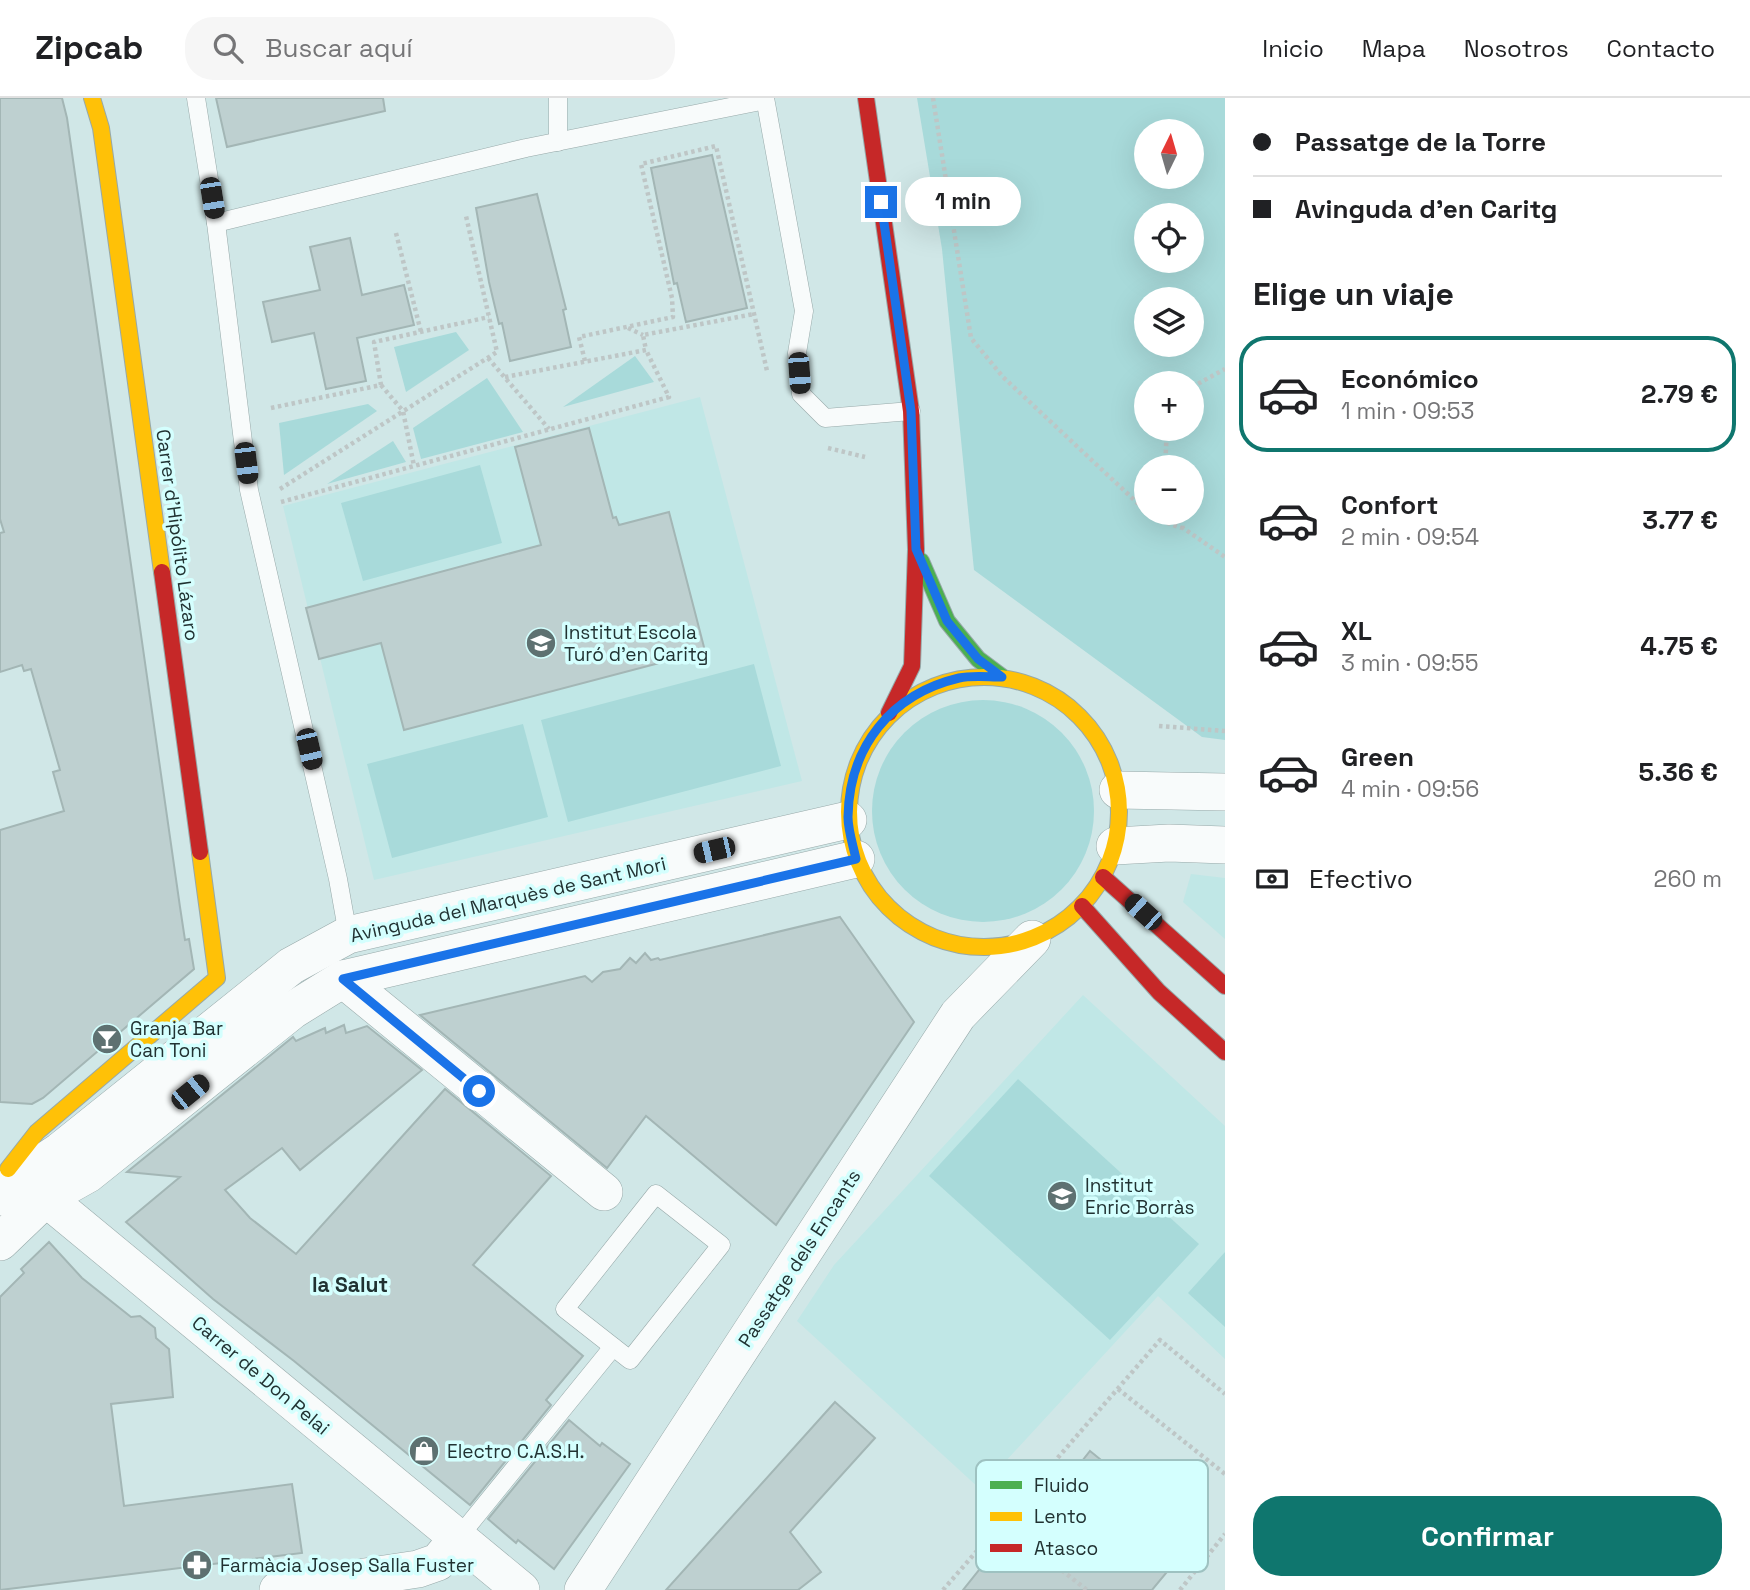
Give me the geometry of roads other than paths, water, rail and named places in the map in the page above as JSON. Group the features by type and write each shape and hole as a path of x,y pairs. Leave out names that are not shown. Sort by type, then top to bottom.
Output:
{"street":[{"name":"Carrer d'Hipólito Lázaro","path":"92,98 101,128 217,978"},
{"path":"866,98 911,411 916,549 912,666 888,714 865,745 851,781 848,820 856,859 877,896 908,925 947,943 989,948 1032,939 1058,925 1082,906 1109,862 1120,809 1118,790 1107,753 1084,720 1061,700 1033,685 1002,677 961,678 922,691 888,714"},
{"path":"916,549 947,621 978,659 1002,677"},
{"path":"1118,790 1225,792"},
{"name":"Avinguda del Marquès de Sant Mori","path":"15,1181 60,1151 291,966 348,935 848,820"},
{"path":"1109,862 1169,843 1225,845"},
{"name":"Avinguda del Marquès de Sant Mori","path":"15,1181 88,1174 293,1010 343,979 856,859"},
{"path":"1109,862 1225,986"},
{"path":"1082,906 1159,992 1225,1052"},
{"name":"Passatge dels Encants","path":"583,1590 954,1021 1032,939"},
{"name":"Avinguda del Marquès de Sant Mori","path":"0,1242 15,1181 37,1132 217,978"},
{"path":"343,979 604,1192"},
{"name":"Carrer de Don Pelai","path":"15,1181 91,1236 521,1590"},
{"path":"278,1590 411,1580 438,1562 458,1538"}],"lane":[{"path":"196,98 216,223 249,490 338,879 348,935"},
{"path":"558,98 558,142"},
{"path":"216,223 558,142 765,99 804,311 797,353 800,394 825,418 911,411"},
{"path":"656,1194 721,1245 630,1360 613,1348 565,1309 656,1194"},
{"path":"458,1538 613,1348"}],"place":[{"name":"Institut Escola Turó d'en Caritg","path":"541,643"},
{"name":"Granja Bar Can Toni","path":"107,1039"},
{"name":"Institut Enric Borràs","path":"1062,1196"},
{"name":"Electro C.A.S.H.","path":"424,1451"},
{"name":"Farmàcia Josep Salla Fuster","path":"197,1565"}],"district":[{"name":"la Salut","path":"350,1285"}]}
